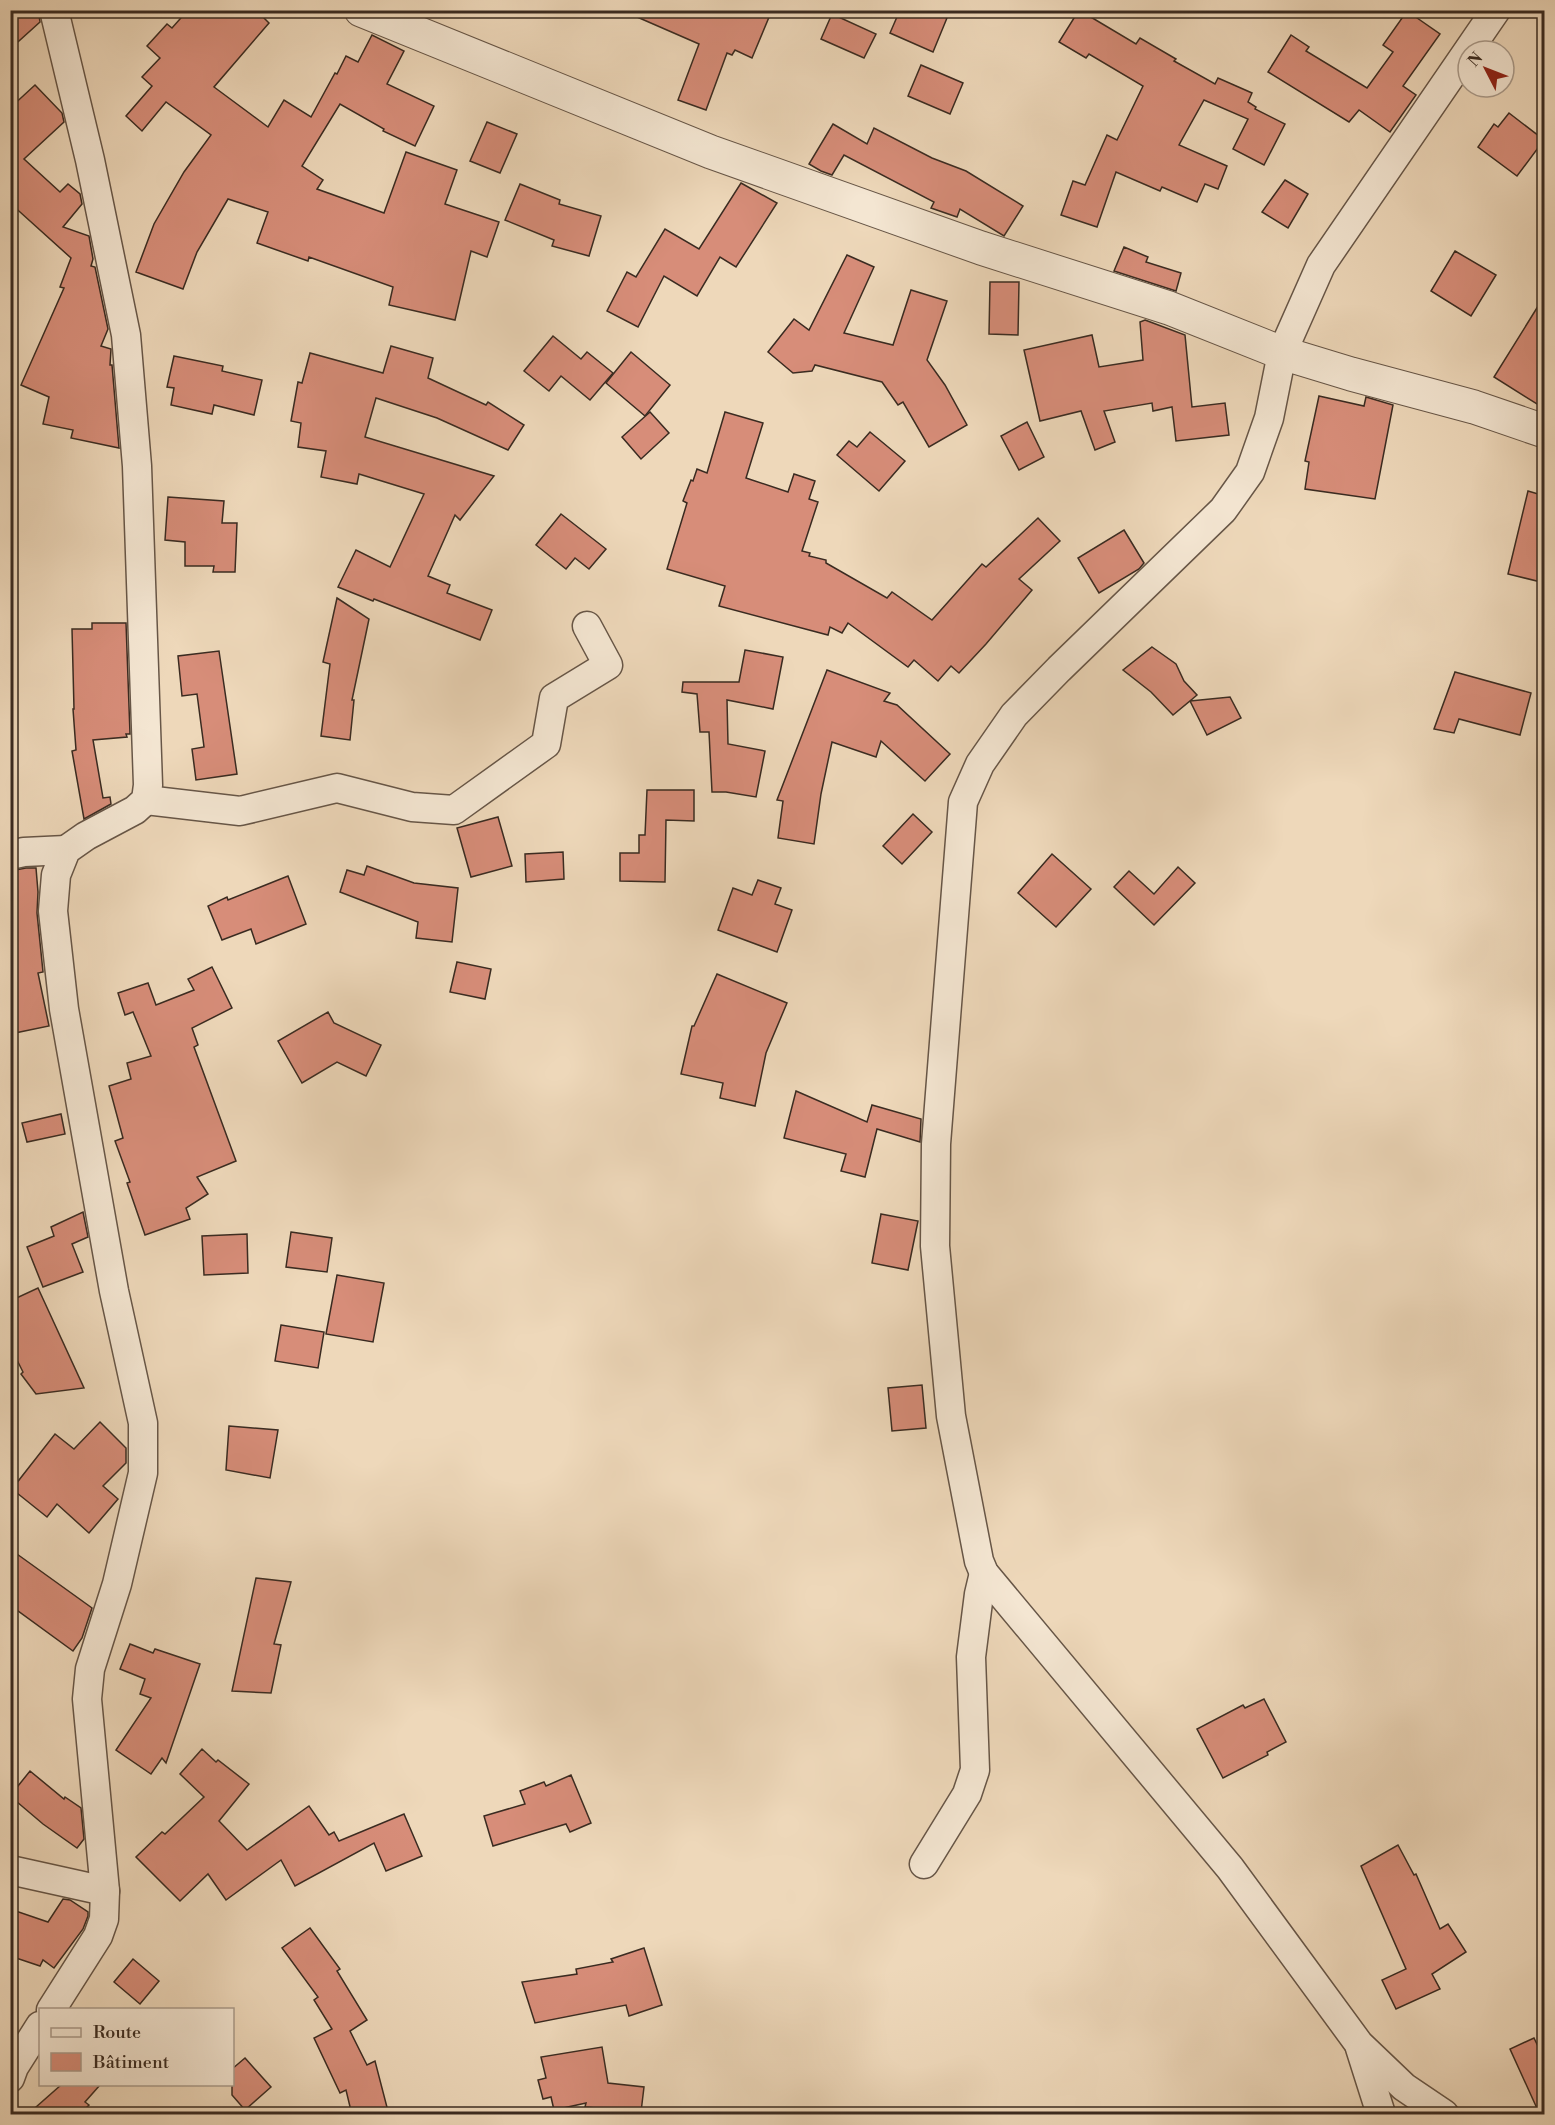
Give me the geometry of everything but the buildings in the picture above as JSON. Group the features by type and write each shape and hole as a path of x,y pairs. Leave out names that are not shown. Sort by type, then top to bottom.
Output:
{"street":[{"path":"10,855 66,850 86,836 135,810 146,800 148,774 137,466 126,335 90,160 54,10"},
{"path":"360,10 711,152 981,248 1169,308 1282,353 1474,407 1545,431"},
{"path":"1444,2115 1404,2087 1359,2044 1230,1868 984,1573 979,1561 951,1416 935,1246 936,1144 963,802 980,764 1014,715 1223,510 1250,472 1269,418 1282,353 1321,265 1496,10"},
{"path":"146,800 240,811 337,788 412,807 454,810 546,744 554,698 608,665 586,626"},
{"path":"52,2008 98,1936 104,1918 105,1891 87,1699 90,1669 117,1584 143,1473 143,1424 114,1291 64,1009 53,911 56,875 66,850"},
{"path":"924,1864 967,1794 975,1770 971,1657 984,1573"},
{"path":"10,1870 105,1891"},
{"path":"10,2078 14,2067 39,2028"},
{"path":"1359,2044 1381,2115"}]}
